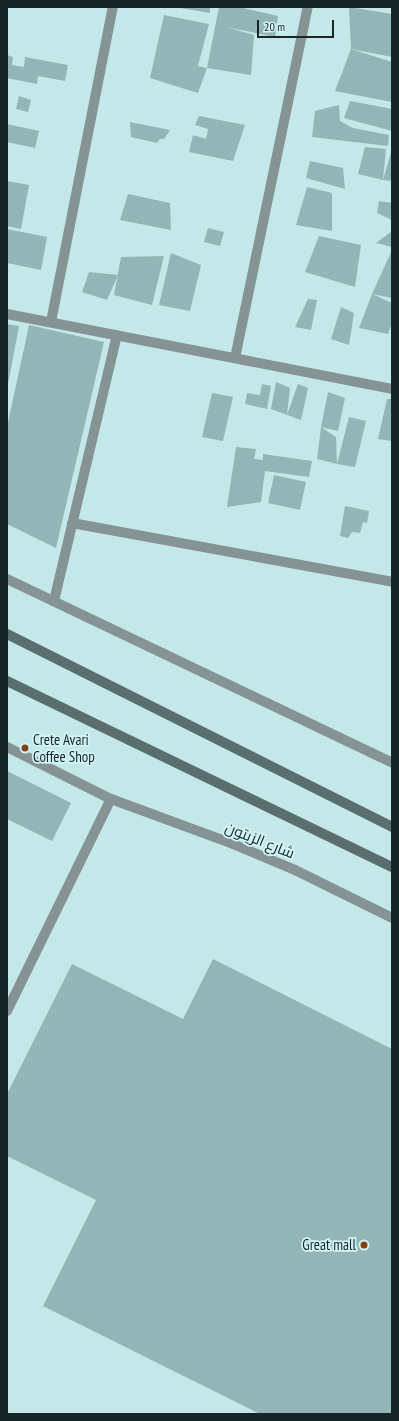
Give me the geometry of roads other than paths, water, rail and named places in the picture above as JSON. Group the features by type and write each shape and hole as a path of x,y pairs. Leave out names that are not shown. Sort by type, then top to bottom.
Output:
{"main road":[{"path":"7,634 392,827"},
{"path":"7,681 392,867"}],"street":[{"path":"51,322 113,7"},
{"path":"235,358 308,7"},
{"path":"7,314 392,388"},
{"path":"54,601 116,335"},
{"path":"72,523 392,582"},
{"path":"7,579 392,763"},
{"name":"شارع الزيتون","path":"7,747 111,799 240,847 294,870 392,918"},
{"path":"7,1011 111,799"}],"place":[{"name":"Crete Avari Coffee Shop","path":"25,748"},
{"name":"Great mall","path":"364,1245"}]}
